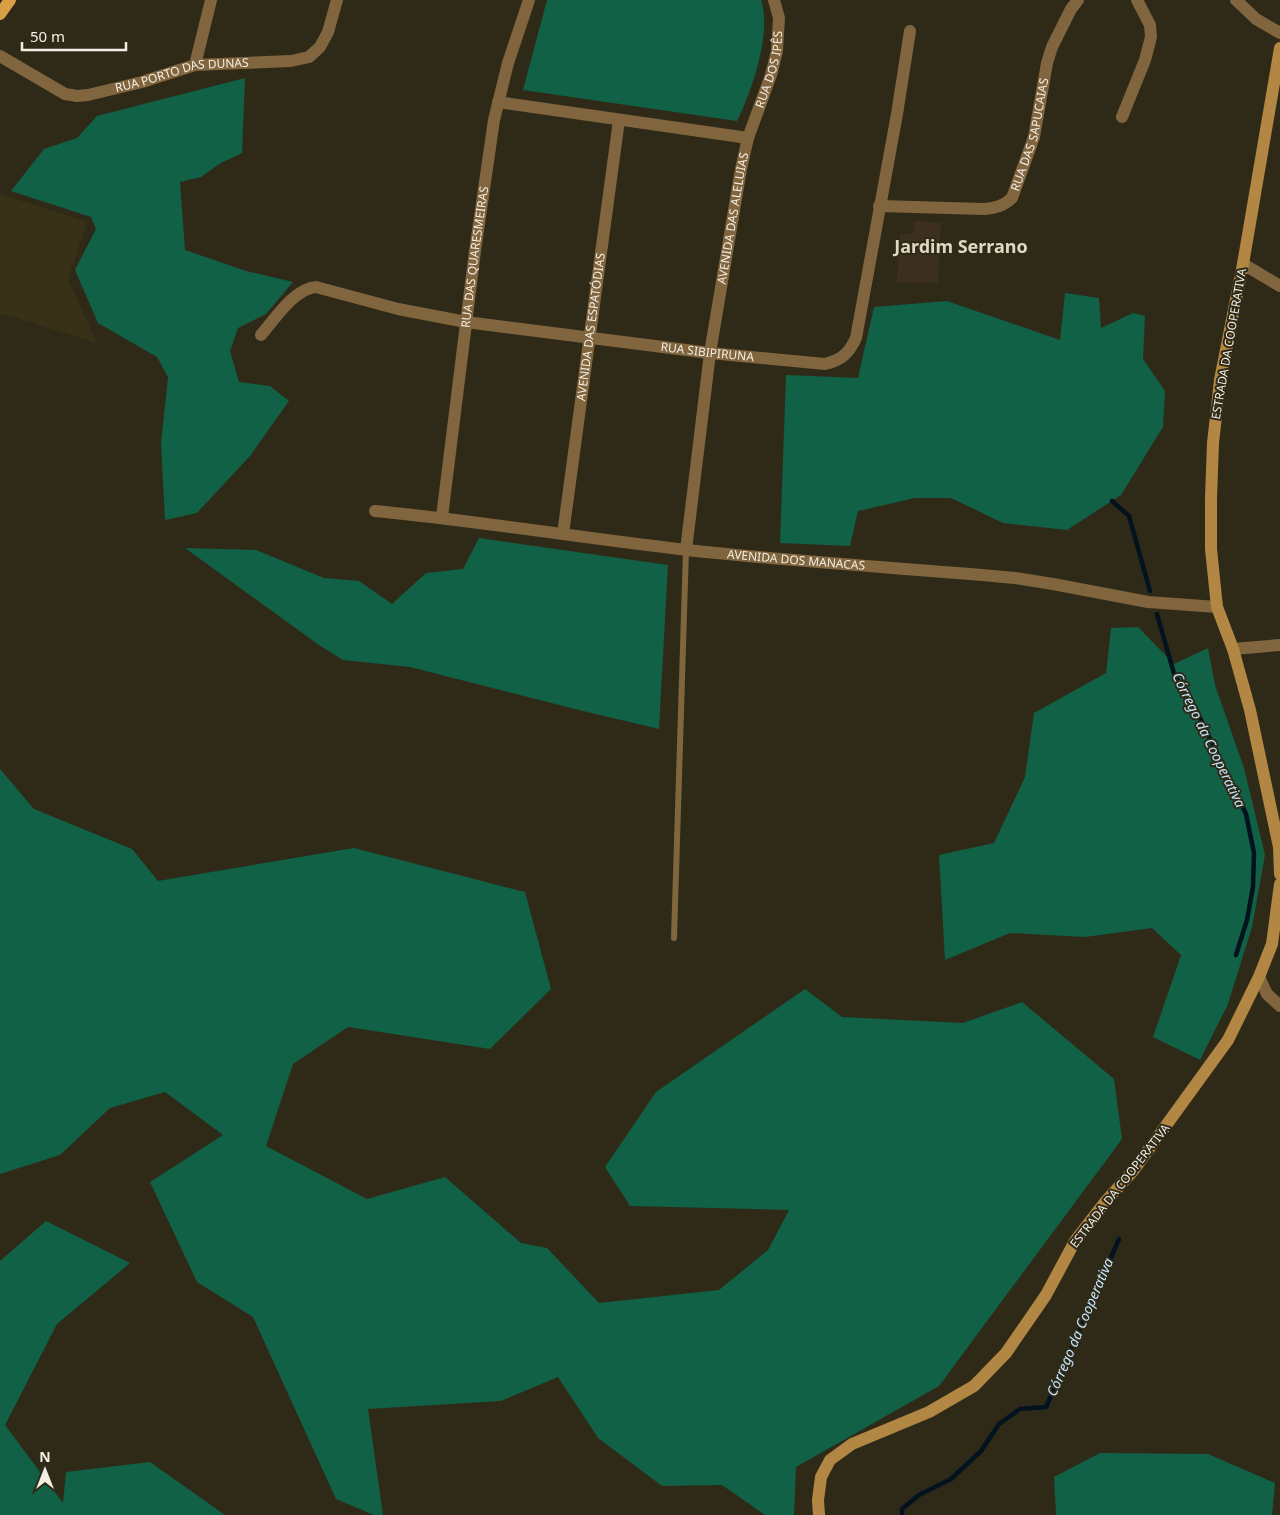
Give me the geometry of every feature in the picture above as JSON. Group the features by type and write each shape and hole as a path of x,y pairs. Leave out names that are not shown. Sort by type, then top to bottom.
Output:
{"main road":[{"path":"0,14 10,0"},
{"name":"ESTRADA DA COOPERATIVA","path":"1280,48 1243,264 1220,380 1213,443 1211,549 1217,607 1233,650 1250,710 1279,846 1280,874"},
{"name":"ESTRADA DA COOPERATIVA","path":"819,1515 818,1500 821,1477 830,1460 852,1444 929,1412 974,1386 1006,1353 1046,1295 1075,1242 1182,1106 1228,1040 1259,977 1272,944 1280,884"}],"street":[{"path":"194,65 211,0"},
{"name":"RUA PORTO DAS DUNAS","path":"0,56 65,94 88,95 142,82 194,65 291,61 309,57 320,46 328,32 337,0"},
{"name":"RUA DAS QUARESMEIRAS","path":"442,517 466,322 498,102 508,63 529,0"},
{"name":"RUA DOS IPÊS","path":"748,138 771,75 777,51 779,18 774,0"},
{"name":"RUA DAS SAPUCAIAS","path":"879,206 984,209 1005,205 1012,198 1034,137 1047,63 1052,47 1078,0"},
{"path":"1122,117 1145,60 1151,37 1150,24 1137,0"},
{"path":"1236,0 1256,19 1280,33"},
{"name":"RUA SIBIPIRUNA","path":"261,335 292,299 310,287 333,291 406,311 466,322 710,353 825,364 842,358 850,350 856,338 897,114 910,31"},
{"name":"AVENIDA DAS ALELUIAS","path":"498,102 748,138 710,353 686,550"},
{"name":"AVENIDA DAS ESPATÓDIAS","path":"563,534 619,120"},
{"path":"1243,264 1280,286"},
{"name":"AVENIDA DOS MANACAS","path":"375,511 442,517 686,550 1015,578 1148,602 1217,607"},
{"path":"1233,650 1280,645"},
{"path":"1259,977 1267,994 1280,1006"}],"lane":[{"path":"674,938 686,550"}],"shaded area":[{"path":"0,194 87,222 68,279 97,343 0,313"},
{"path":"915,221 941,223 938,283 897,282 900,233 913,234"}],"green space":[{"path":"547,0 761,0 764,13 764,28 759,61 749,94 737,121 523,90"},
{"path":"245,78 242,153 219,164 201,177 180,182 185,250 246,271 293,282 266,314 238,328 230,351 239,382 270,386 289,401 250,456 197,513 165,520 161,443 168,377 157,357 98,323 75,270 96,229 91,217 11,191 44,149 77,138 97,116"},
{"path":"1065,293 1099,298 1101,328 1133,313 1145,316 1143,359 1165,391 1163,427 1121,495 1067,530 1003,523 951,498 915,498 858,511 850,546 780,543 786,375 858,378 874,307 947,301 1060,340"},
{"path":"479,538 668,565 659,729 410,667 343,660 319,645 185,548 256,550 324,578 359,581 392,604 426,573 463,569"},
{"path":"1138,627 1174,664 1208,648 1215,685 1244,768 1265,855 1252,927 1228,1004 1200,1060 1153,1037 1181,955 1152,928 1085,937 1010,933 945,960 939,855 994,843 1025,777 1034,713 1106,673 1111,628"},
{"path":"0,769 34,809 132,849 158,881 354,848 525,892 551,989 490,1049 348,1027 293,1064 266,1146 367,1199 445,1177 521,1243 547,1248 599,1303 719,1290 768,1250 789,1210 630,1206 605,1167 656,1092 805,989 842,1017 963,1023 1022,1002 1114,1079 1122,1139 939,1386 796,1467 794,1515 765,1515 722,1485 662,1486 598,1438 558,1377 501,1401 368,1409 383,1515 374,1515 336,1499 253,1317 197,1282 150,1182 223,1135 165,1092 110,1108 60,1155 0,1174"},
{"path":"46,1221 130,1263 57,1324 5,1425 63,1503 66,1472 150,1462 225,1515 0,1515 0,1261"},
{"path":"1100,1453 1208,1454 1275,1483 1272,1515 1056,1515 1054,1477"}],"waterway":[{"name":"Córrego da Cooperativa","path":"1112,501 1129,516 1150,591"},
{"name":"Córrego da Cooperativa","path":"1157,614 1175,677 1187,692 1246,814 1254,853 1253,887 1247,920 1236,955"},
{"name":"Córrego da Cooperativa","path":"902,1515 902,1509 919,1495 951,1479 981,1451 999,1424 1020,1409 1046,1407 1119,1239"}],"district":[{"name":"Jardim Serrano","path":"961,247"}]}
